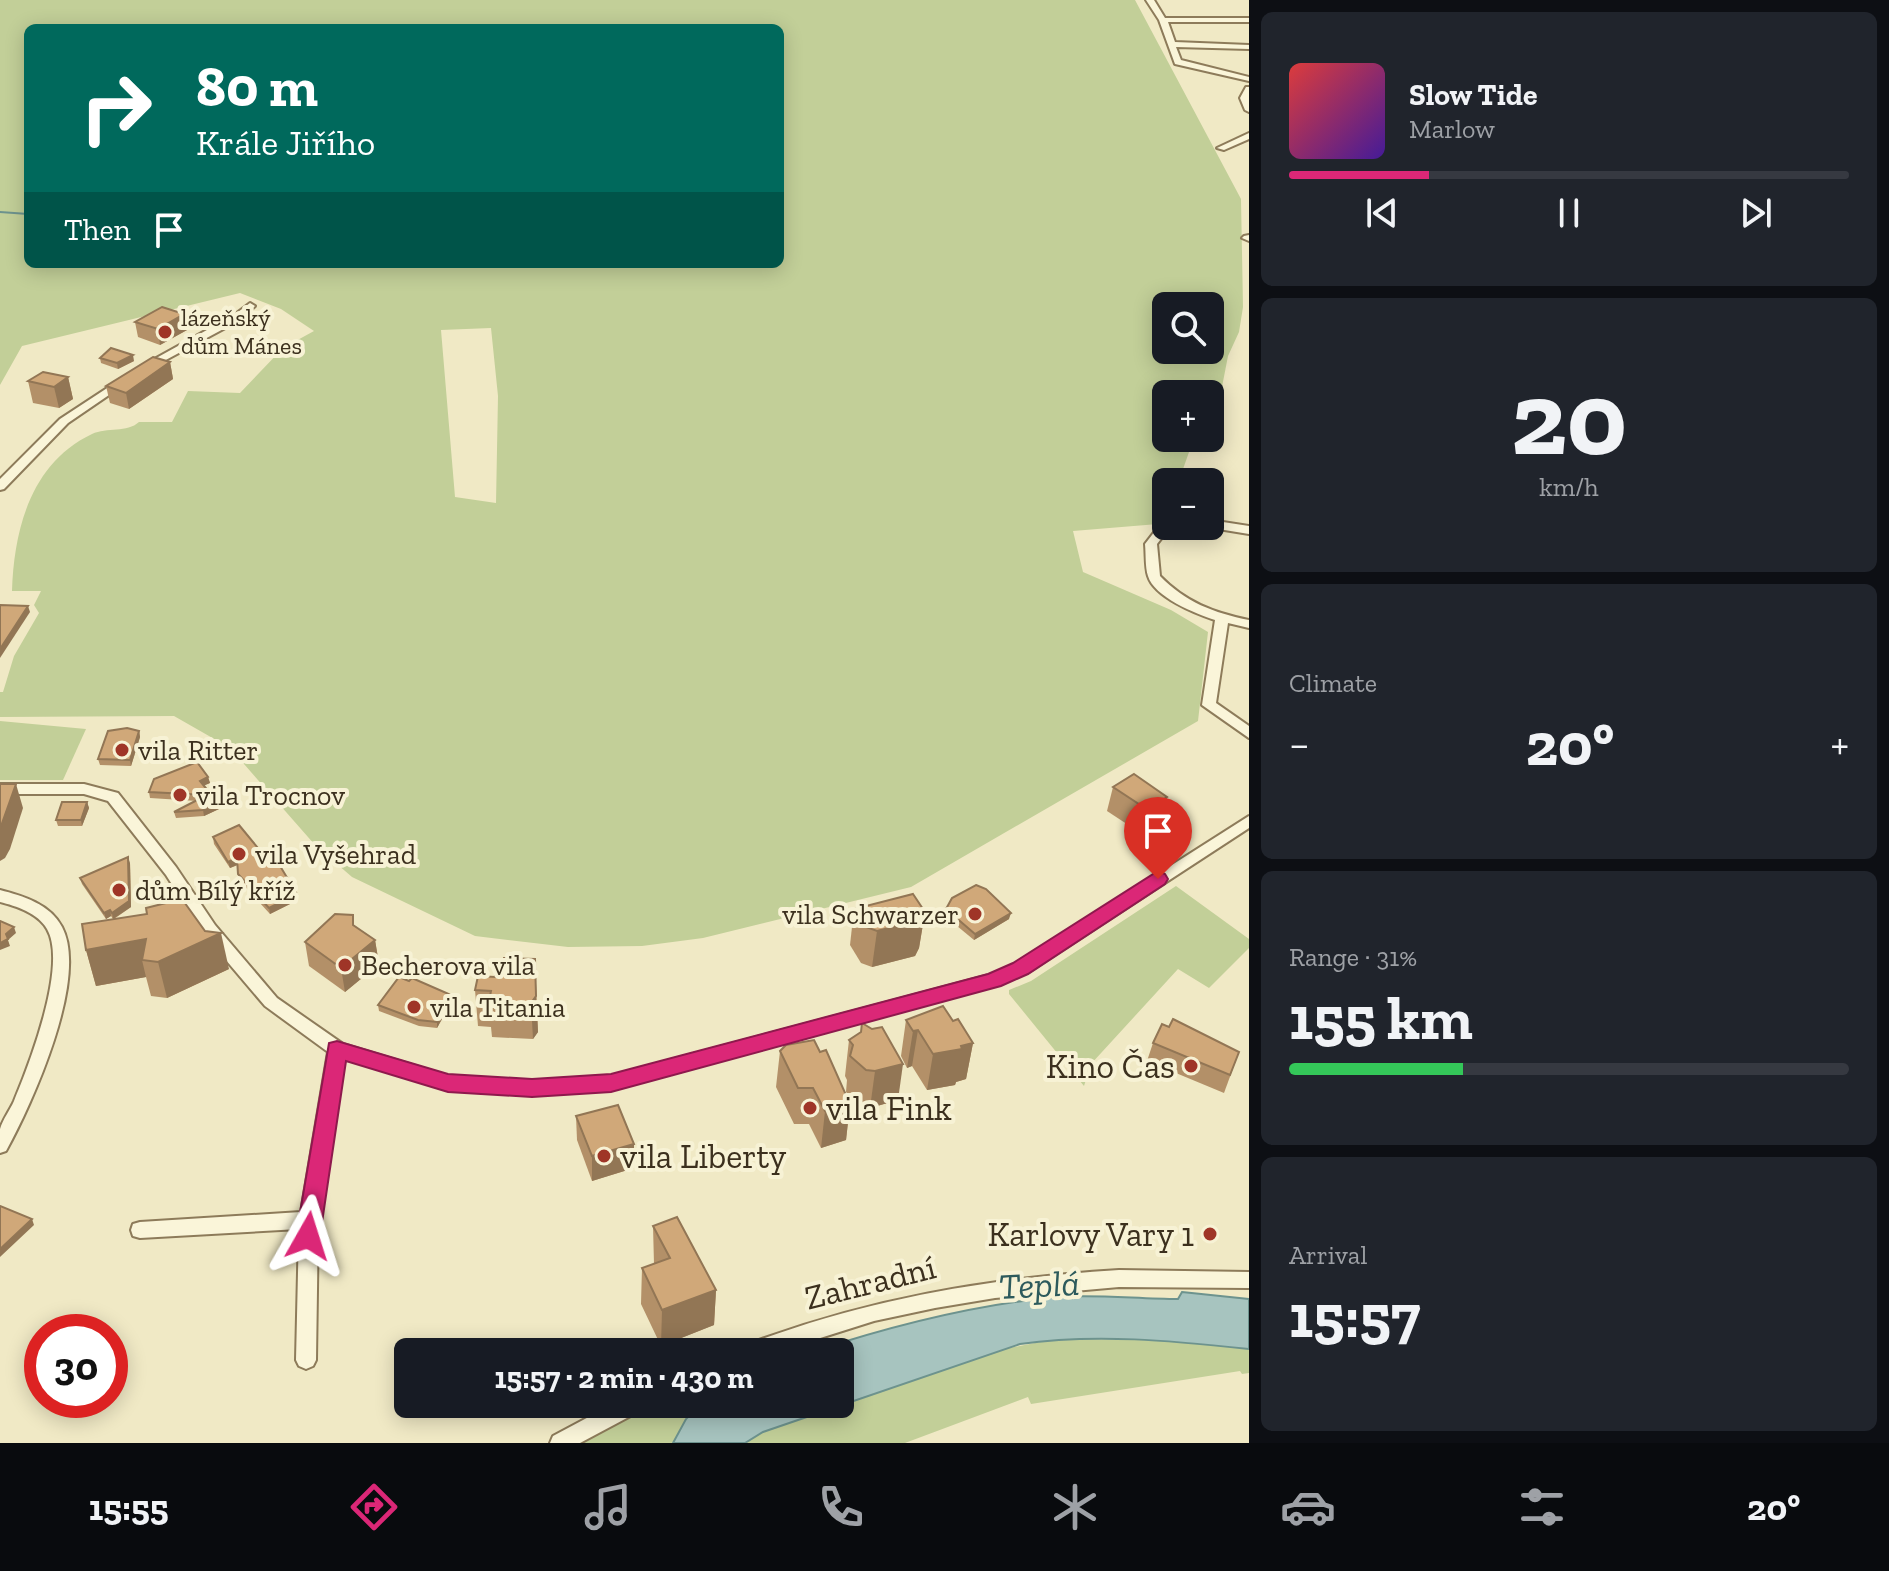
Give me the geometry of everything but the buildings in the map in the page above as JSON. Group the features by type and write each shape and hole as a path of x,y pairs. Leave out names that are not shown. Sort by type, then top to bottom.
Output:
{"street":[{"path":"1150,0 1163,20 1178,62 1248,82 1244,98 1249,110"},
{"path":"1163,20 1249,20"},
{"path":"1171,44 1249,47"},
{"path":"1221,148 1249,136"},
{"path":"0,486 64,421 173,351 238,317 250,306"},
{"path":"1224,526 1249,530"},
{"path":"1154,540 1151,544 1154,577 1178,601 1222,620 1249,624"},
{"path":"1222,620 1209,705 1249,733"},
{"path":"0,789 84,789 113,797 171,871 209,929 271,1002 337,1049 448,1083 532,1088 611,1083 993,980 1021,969 1249,821"},
{"path":"0,896 27,904 40,913 57,932 61,952 55,1013 0,1146"},
{"path":"306,1360 309,1220 337,1049"},
{"path":"140,1230 309,1220"},
{"name":"Zahradní","path":"789,1338 822,1326 976,1289 1127,1276 1249,1280"},
{"path":"560,1443 607,1418"}],"green space":[{"path":"0,0 1135,0 1241,199 1243,307 1239,332 1228,356 1223,380 1152,380 1152,452 1189,452 1183,468 1152,468 1152,524 1073,531 1083,572 1171,610 1208,632 1198,721 911,887 703,938 642,946 568,947 475,936 352,877 315,845 230,748 174,716 0,717 0,692 3,692 14,656 39,613 34,605 41,591 12,591 17,544 30,500 54,462 92,434 129,428 139,422 172,422 188,391 240,393 283,348 314,331 281,309 240,293 22,346 0,385","holes":["491,328 498,396 496,503 455,497 441,330"]},
{"path":"0,721 86,729 63,780 0,780"},
{"path":"1176,886 1249,939 1249,948 1209,988 1178,969 1091,1064 1084,1086 1009,994 1009,990 1031,981"},
{"path":"1055,1339 1159,1340 1249,1349 1249,1373 1242,1374 1240,1371 1031,1404 1028,1397 905,1443 745,1443 763,1432 803,1418 854,1418 854,1400 989,1352"},
{"path":"627,1418 686,1419 673,1443 581,1443"}],"water":[{"path":"1182,1292 1249,1299 1249,1349 1106,1339 1020,1344 854,1401 854,1339 963,1311 1056,1297 1178,1299"},
{"path":"804,1418 763,1432 745,1443 673,1443 686,1419"}],"waterway":[{"path":"0,212 24,214"}],"place":[{"name":"lázeňský dům Mánes","path":"165,332"},
{"name":"vila Ritter","path":"122,750"},
{"name":"vila Trocnov","path":"180,795"},
{"name":"vila Vyšehrad","path":"239,854"},
{"name":"dům Bílý kříž","path":"119,890"},
{"name":"vila Schwarzer","path":"975,914"},
{"name":"Becherova vila","path":"345,965"},
{"name":"vila Titania","path":"414,1007"},
{"name":"Kino Čas","path":"1191,1066"},
{"name":"vila Fink","path":"810,1108"},
{"name":"vila Liberty","path":"604,1156"},
{"name":"Karlovy Vary 1","path":"1210,1234"}],"route":[{"path":"308,1236 337,1049 448,1083 532,1088 611,1083 993,980 1021,969 1158,879"}],"water label":[{"name":"Teplá","path":"1039,1284"}]}
